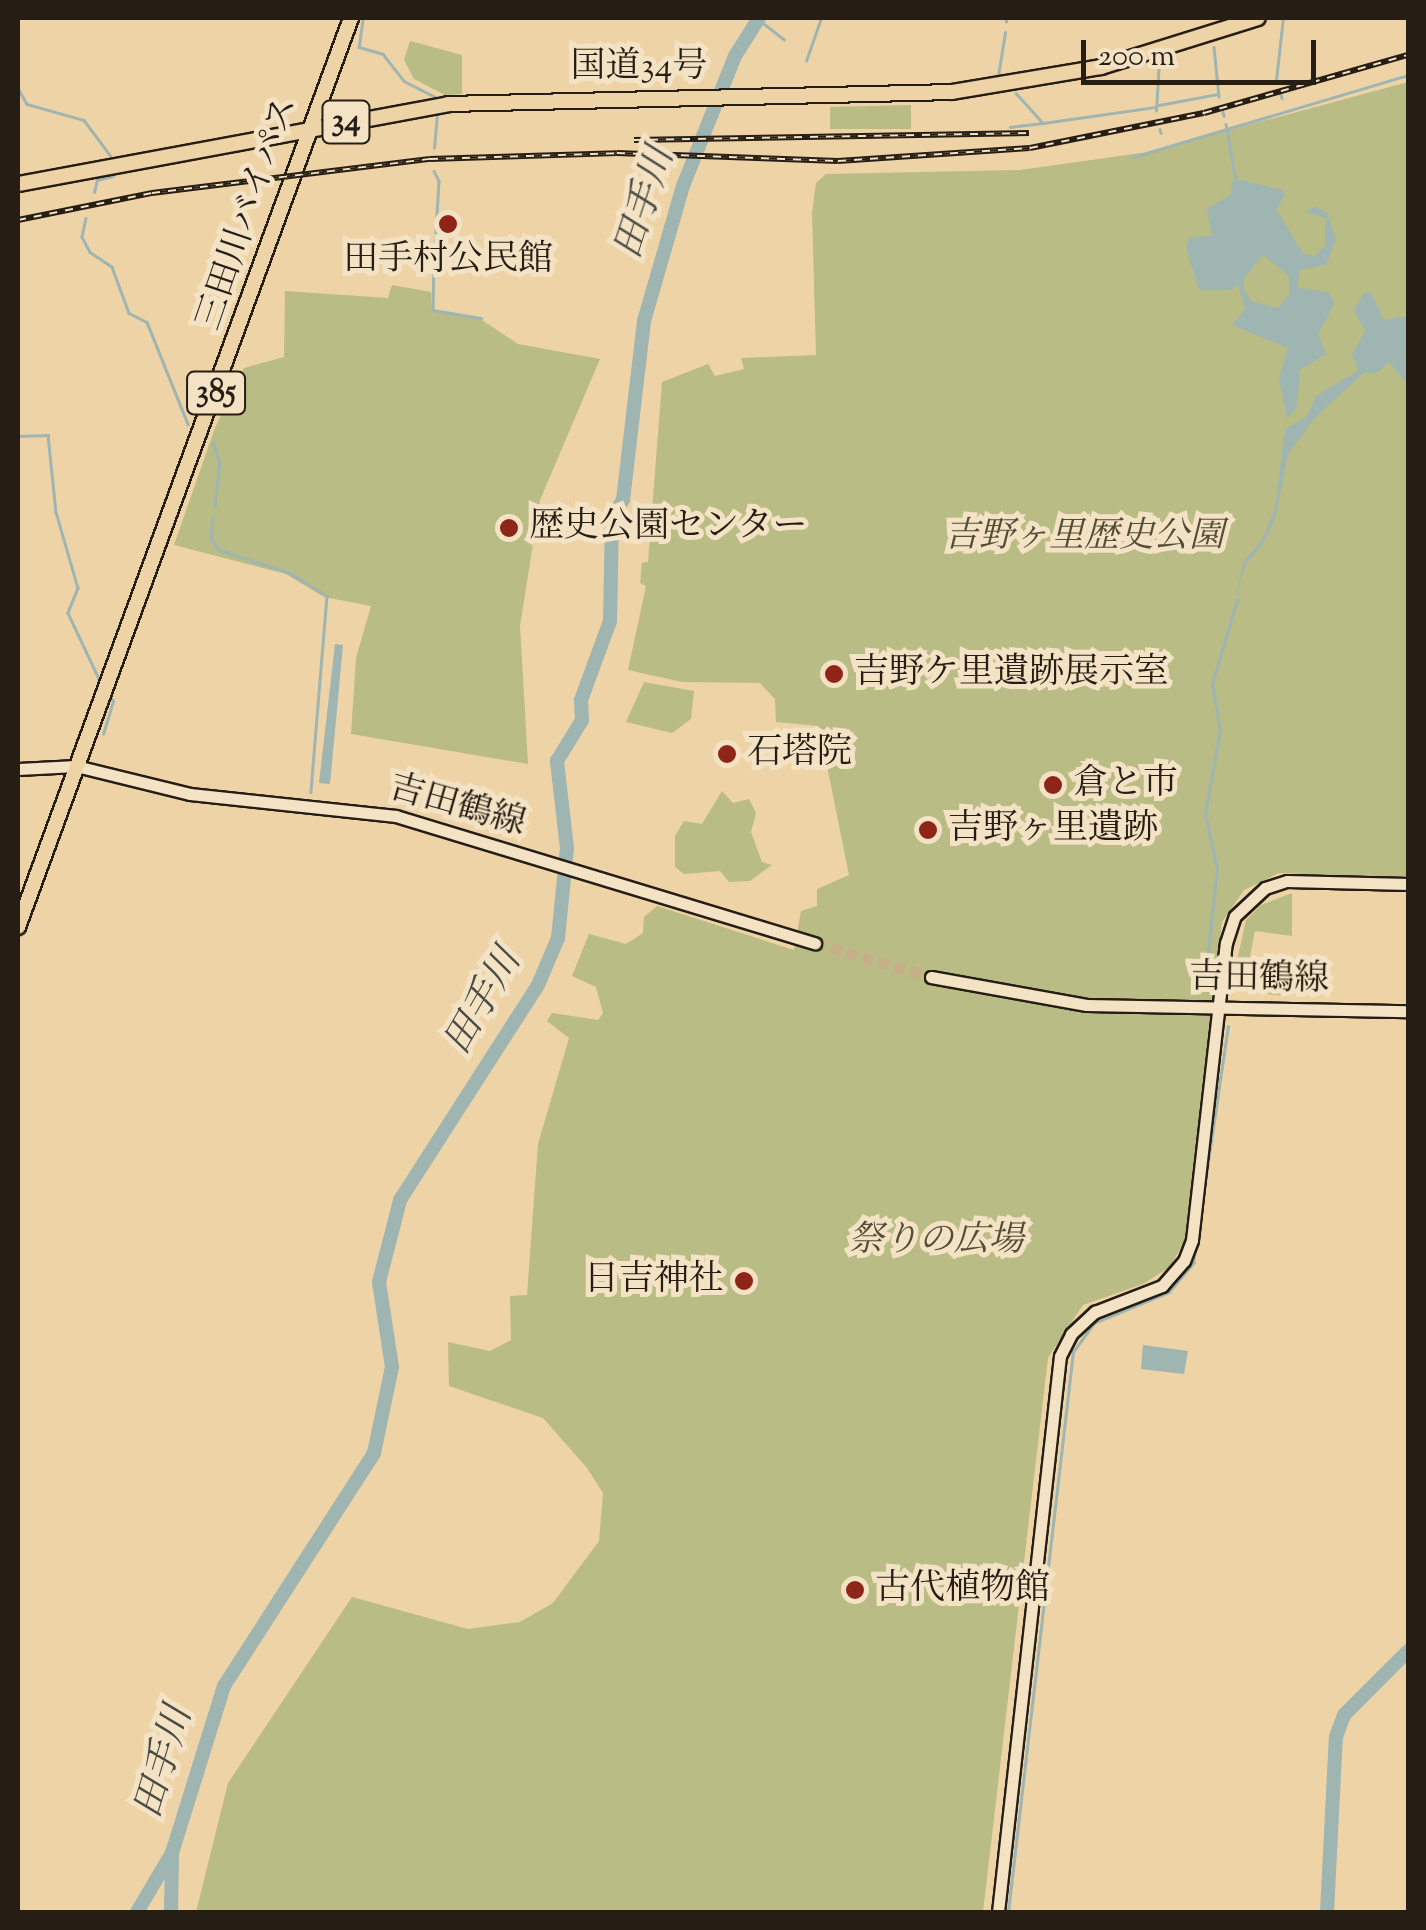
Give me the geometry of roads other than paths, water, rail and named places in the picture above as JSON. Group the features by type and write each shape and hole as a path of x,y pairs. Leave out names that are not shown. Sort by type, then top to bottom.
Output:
{"highway":[{"name":"三田川バイパス","path":"76,766 351,18"},
{"name":"国道34号","path":"18,184 495,99 752,98 994,87 1101,67 1258,18"},
{"name":"385","path":"18,927 76,766"}],"main road":[{"name":"吉田鶴線","path":"18,768 76,766 190,794 396,816 815,943"},
{"path":"998,1912 1060,1356 1071,1334 1096,1312 1162,1286 1184,1260 1192,1240 1218,1007 1235,916 1265,888 1287,880 1408,884"},
{"name":"吉田鶴線","path":"930,977 1040,1000 1408,1011"}],"water":[{"path":"1242,180 1282,190 1285,195 1276,209 1303,253 1315,256 1325,246 1325,218 1305,212 1315,206 1327,213 1336,239 1326,265 1299,270 1298,288 1329,292 1335,303 1318,334 1326,354 1300,370 1297,407 1287,419 1279,379 1288,348 1232,325 1245,309 1238,284 1231,290 1199,290 1186,249 1189,238 1212,236 1207,209 1231,194 1232,182","holes":["1263,255 1289,276 1289,295 1278,308 1251,301 1244,290 1244,279"]},
{"path":"1364,293 1371,293 1384,320 1408,316 1408,385 1389,362 1377,373 1363,373 1312,421 1288,454 1275,520 1263,544 1246,564 1235,599 1244,561 1262,540 1275,509 1285,429 1307,417 1316,396 1358,371 1352,354 1365,331 1354,310"},
{"path":"335,644 343,645 330,784 319,783"},
{"path":"1143,1345 1188,1351 1184,1374 1141,1369"}],"waterway":[{"name":"田手川","path":"137,1912 172,1853 224,1686 374,1453 392,1367 379,1282 400,1200 538,985 558,938 567,848 557,761 582,720 581,700 610,621 612,518 623,500 644,321 683,186 735,56 759,18"},
{"path":"806,61 821,18"},
{"path":"1276,80 1283,18"},
{"path":"758,19 784,39"},
{"path":"363,20 359,47 383,54 404,81 437,98"},
{"path":"998,76 1005,33"},
{"path":"1214,47 1219,97"},
{"path":"1156,111 1159,61"},
{"path":"1133,157 1408,75"},
{"path":"18,88 27,104 84,120 110,155"},
{"path":"1016,93 1043,123 1156,107"},
{"path":"1159,105 1218,94"},
{"path":"1223,112 1224,116"},
{"path":"434,148 437,114"},
{"path":"1010,127 1043,123"},
{"path":"1226,124 1236,181"},
{"path":"1160,129 1161,133"},
{"path":"434,171 439,181 435,249"},
{"path":"94,192 97,180 113,176"},
{"path":"86,218 82,237 90,252 112,267 129,313 147,322 188,424"},
{"path":"434,260 433,310 481,318"},
{"path":"18,436 48,435 56,512 78,588 68,613 101,683"},
{"path":"213,442 220,462 215,507"},
{"path":"213,517 211,538 219,550 288,572 327,596 311,792"},
{"path":"1205,979 1217,869 1205,814 1220,730 1212,684 1237,600"},
{"path":"103,734 113,701 108,694"},
{"path":"1008,1912 1073,1352 1094,1323 1169,1292 1193,1263 1228,1027"},
{"path":"1327,1912 1336,1737 1344,1715 1408,1651"},
{"path":"171,1912 172,1854"}],"tunnel":[{"path":"815,943 931,977"}],"railway":[{"path":"18,220 152,193 430,159 617,153 838,161 1030,148 1204,113 1408,55"},
{"path":"634,140 1029,133"}],"place":[{"name":"田手村公民館","path":"448,224"},
{"name":"歴史公園センター","path":"509,528"},
{"name":"吉野ケ里遺跡展示室","path":"834,674"},
{"name":"石塔院","path":"727,754"},
{"name":"倉と市","path":"1053,785"},
{"name":"吉野ヶ里遺跡","path":"928,830"},
{"name":"日吉神社","path":"744,1281"},
{"name":"古代植物館","path":"855,1590"}],"park label":[{"name":"吉野ヶ里歴史公園","path":"1084,538"},
{"name":"祭りの広場","path":"936,1242"}]}
